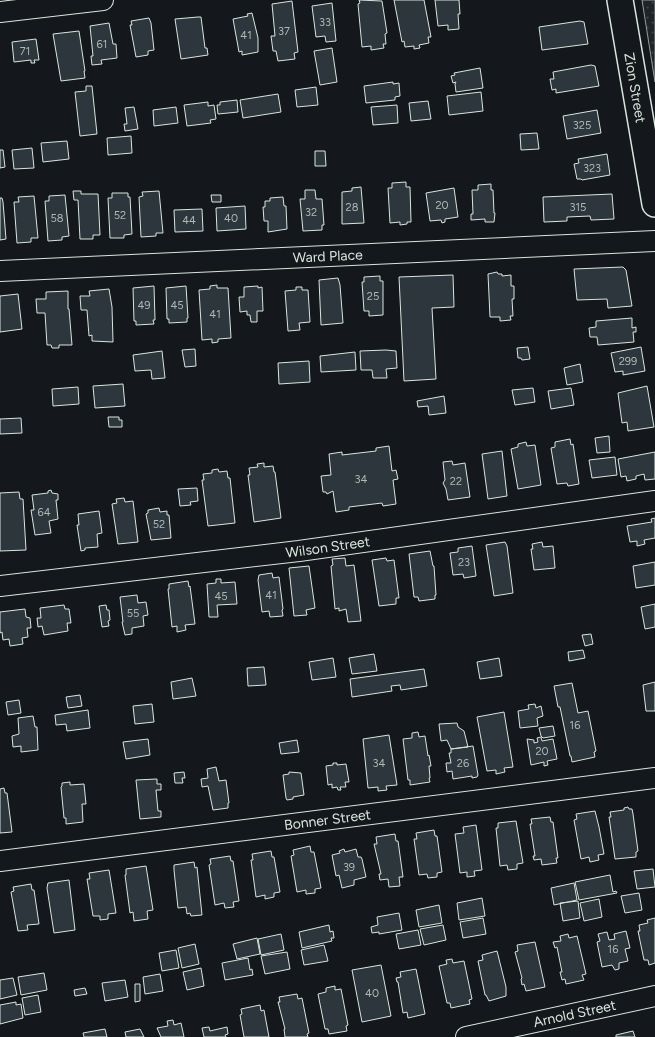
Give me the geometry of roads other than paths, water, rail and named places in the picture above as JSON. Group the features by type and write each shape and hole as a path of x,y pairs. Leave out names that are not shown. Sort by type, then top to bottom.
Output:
{"main road":[{"name":"Zion Street","path":"620,0 655,204"}],"street":[{"path":"0,12 103,0"},
{"name":"Ward Place","path":"0,271 655,241"},
{"name":"Wilson Street","path":"0,586 300,551 655,501"},
{"name":"Bonner Street","path":"0,861 655,778"},
{"name":"Arnold Street","path":"466,1037 655,996"}]}
